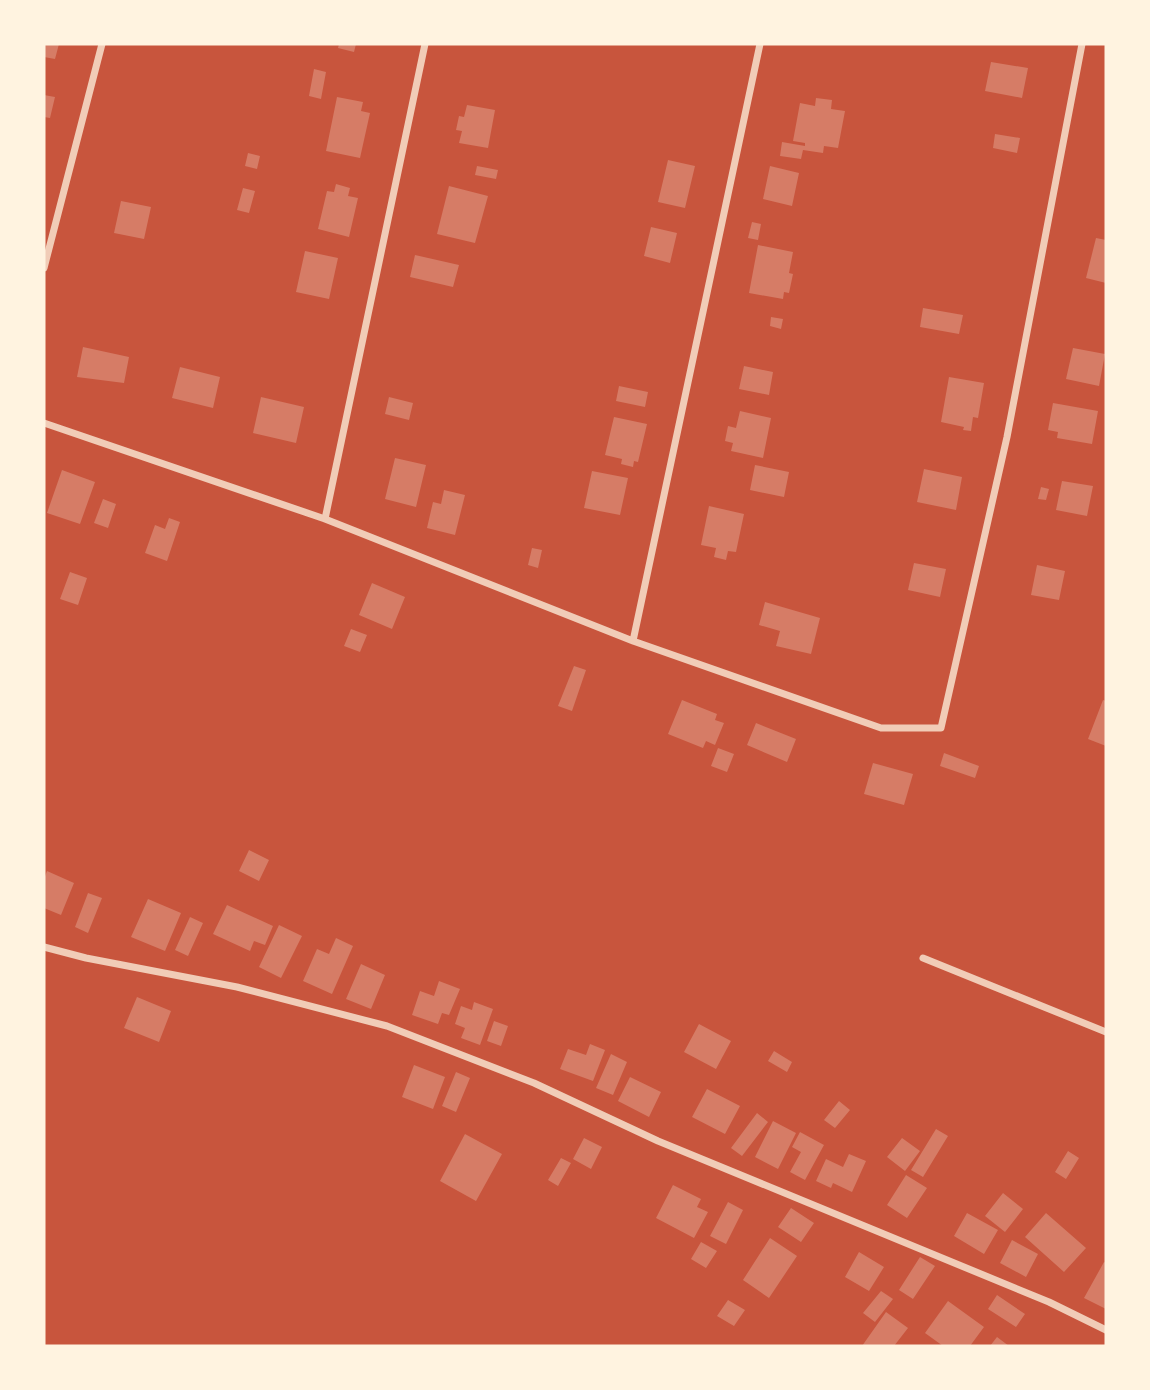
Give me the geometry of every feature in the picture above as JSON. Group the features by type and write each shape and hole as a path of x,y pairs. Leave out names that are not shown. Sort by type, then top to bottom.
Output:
{"street":[{"path":"44,268 102,44"},
{"path":"325,519 425,44"},
{"path":"633,641 760,44"},
{"path":"44,423 325,519 633,641 881,728 941,727 1007,437 1082,44"},
{"path":"44,947 86,958 237,986 387,1026 534,1083 658,1141 1049,1302 1106,1330"},
{"path":"923,958 1106,1032"}],"building":[{"path":"44,44 59,44 55,59 44,57"},
{"path":"339,44 356,44 354,52 338,48"},
{"path":"991,62 1028,68 1022,98 985,91"},
{"path":"314,69 326,72 321,99 309,96"},
{"path":"44,95 55,97 50,118 44,117"},
{"path":"337,97 363,102 361,111 370,113 360,158 326,151"},
{"path":"816,98 832,100 831,109 845,111 838,148 824,146 823,153 803,150 801,159 780,156 782,142 805,146 805,143 793,141 800,103 815,106"},
{"path":"467,105 495,110 488,148 459,143 462,131 456,130 459,116 464,117"},
{"path":"995,134 1020,138 1017,153 993,148"},
{"path":"248,153 260,156 257,169 245,166"},
{"path":"668,160 695,166 685,208 658,202"},
{"path":"477,166 498,170 496,179 475,175"},
{"path":"770,166 799,173 792,206 763,199"},
{"path":"336,184 350,188 348,196 358,198 349,237 318,229 327,191 334,192"},
{"path":"449,186 488,196 475,243 437,234"},
{"path":"243,188 255,191 249,213 237,210"},
{"path":"121,201 151,207 144,239 114,233"},
{"path":"752,222 761,224 758,240 748,238"},
{"path":"651,227 677,233 670,263 644,256"},
{"path":"1096,238 1106,240 1106,283 1086,278"},
{"path":"758,245 793,252 789,273 793,274 789,293 784,292 783,299 749,293"},
{"path":"305,251 338,258 329,299 296,292"},
{"path":"415,255 459,265 453,287 410,277"},
{"path":"923,308 963,315 959,334 920,327"},
{"path":"771,317 783,319 781,329 770,326"},
{"path":"83,347 129,357 124,383 77,377"},
{"path":"1073,348 1105,354 1099,386 1066,379"},
{"path":"744,366 773,372 769,395 739,389"},
{"path":"180,367 220,377 213,408 172,398"},
{"path":"949,377 984,383 978,418 973,417 971,431 941,422"},
{"path":"619,386 648,392 645,407 616,401"},
{"path":"261,397 304,407 296,443 253,433"},
{"path":"389,397 413,403 409,420 385,414"},
{"path":"1053,403 1098,411 1092,444 1057,438 1058,432 1048,430"},
{"path":"740,411 771,418 763,458 731,451 733,443 725,441 728,426 736,428"},
{"path":"614,417 647,424 638,462 634,461 633,467 621,464 622,459 605,455"},
{"path":"395,458 426,465 416,507 385,499"},
{"path":"755,465 789,472 784,497 750,490"},
{"path":"924,469 962,477 956,510 917,502"},
{"path":"62,470 95,482 80,524 47,513"},
{"path":"592,471 628,478 620,515 584,508"},
{"path":"1062,481 1093,486 1087,516 1056,510"},
{"path":"1041,487 1049,489 1046,500 1038,499"},
{"path":"444,490 465,495 455,535 427,528 433,502 441,504"},
{"path":"103,499 116,504 108,528 94,523"},
{"path":"709,506 744,514 736,552 728,551 726,560 714,557 716,548 701,545"},
{"path":"169,518 180,522 167,561 145,553 155,525 165,529"},
{"path":"532,548 542,550 538,568 528,565"},
{"path":"914,563 946,569 940,597 908,590"},
{"path":"1037,565 1065,571 1059,600 1031,595"},
{"path":"70,572 87,578 78,605 60,599"},
{"path":"372,583 405,597 392,629 359,615"},
{"path":"765,602 820,618 811,654 776,646 780,631 759,625"},
{"path":"351,629 367,635 360,652 344,646"},
{"path":"574,666 586,670 572,711 558,706"},
{"path":"682,700 717,714 715,720 724,723 715,745 706,741 703,748 668,734"},
{"path":"1103,700 1106,701 1106,746 1088,739"},
{"path":"756,723 796,739 787,762 747,745"},
{"path":"718,748 734,754 727,772 711,766"},
{"path":"944,753 979,766 975,778 940,766"},
{"path":"873,763 913,774 904,805 864,794"},
{"path":"249,850 269,860 259,881 239,871"},
{"path":"47,871 74,883 61,915 44,908 44,879"},
{"path":"88,893 102,898 88,933 75,927"},
{"path":"148,899 181,913 165,951 131,937"},
{"path":"227,905 273,926 265,945 254,941 250,951 213,934"},
{"path":"190,917 203,923 188,956 175,950"},
{"path":"279,925 302,936 281,978 259,967"},
{"path":"336,938 353,946 332,994 303,981 317,949 329,954"},
{"path":"361,964 385,975 371,1009 346,999"},
{"path":"439,981 460,989 449,1015 442,1013 438,1024 412,1015 420,991 434,996"},
{"path":"137,997 171,1011 159,1042 124,1028"},
{"path":"474,1002 493,1009 480,1045 461,1038 465,1028 455,1024 461,1006 472,1010"},
{"path":"494,1021 508,1026 501,1046 487,1041"},
{"path":"699,1024 731,1041 716,1069 684,1052"},
{"path":"590,1044 605,1050 593,1081 560,1069 568,1049 586,1055"},
{"path":"774,1051 792,1062 787,1072 768,1061"},
{"path":"611,1054 627,1062 613,1095 596,1088"},
{"path":"414,1065 445,1077 433,1109 402,1097"},
{"path":"456,1072 470,1078 456,1112 442,1106"},
{"path":"630,1077 661,1092 649,1117 618,1101"},
{"path":"707,1089 740,1106 725,1134 692,1117"},
{"path":"839,1101 850,1110 835,1128 824,1120"},
{"path":"757,1113 768,1122 742,1156 731,1148"},
{"path":"773,1121 796,1133 778,1169 755,1157"},
{"path":"936,1129 948,1136 923,1177 911,1170"},
{"path":"800,1132 824,1145 805,1180 790,1172 801,1152 792,1147"},
{"path":"465,1134 502,1154 476,1201 440,1181"},
{"path":"584,1138 602,1147 591,1169 573,1159"},
{"path":"902,1138 920,1151 905,1171 887,1157"},
{"path":"1068,1151 1079,1158 1066,1179 1055,1172"},
{"path":"849,1154 866,1161 852,1192 833,1183 831,1188 816,1181 826,1159 843,1167"},
{"path":"561,1158 571,1163 558,1186 548,1180"},
{"path":"906,1175 927,1188 907,1218 887,1205"},
{"path":"673,1185 701,1199 697,1207 708,1212 694,1238 656,1218"},
{"path":"1003,1193 1023,1209 1005,1232 985,1216"},
{"path":"728,1202 743,1210 726,1244 710,1236"},
{"path":"791,1208 814,1223 801,1242 778,1227"},
{"path":"967,1213 998,1230 984,1254 954,1236"},
{"path":"1046,1213 1086,1248 1064,1272 1025,1237"},
{"path":"770,1238 797,1256 769,1298 743,1280"},
{"path":"1012,1240 1038,1254 1026,1277 1000,1263"},
{"path":"701,1242 717,1251 706,1268 691,1259"},
{"path":"859,1252 884,1267 869,1291 845,1277"},
{"path":"920,1257 935,1266 913,1299 899,1290"},
{"path":"1104,1262 1106,1263 1106,1309 1084,1298"},
{"path":"881,1291 893,1299 875,1322 863,1313"},
{"path":"997,1295 1025,1314 1016,1327 988,1309"},
{"path":"728,1300 745,1310 734,1326 717,1316"},
{"path":"948,1301 984,1327 970,1346 943,1346 925,1333"},
{"path":"886,1312 908,1328 894,1346 862,1346"},
{"path":"997,1337 1009,1346 990,1346"}]}
